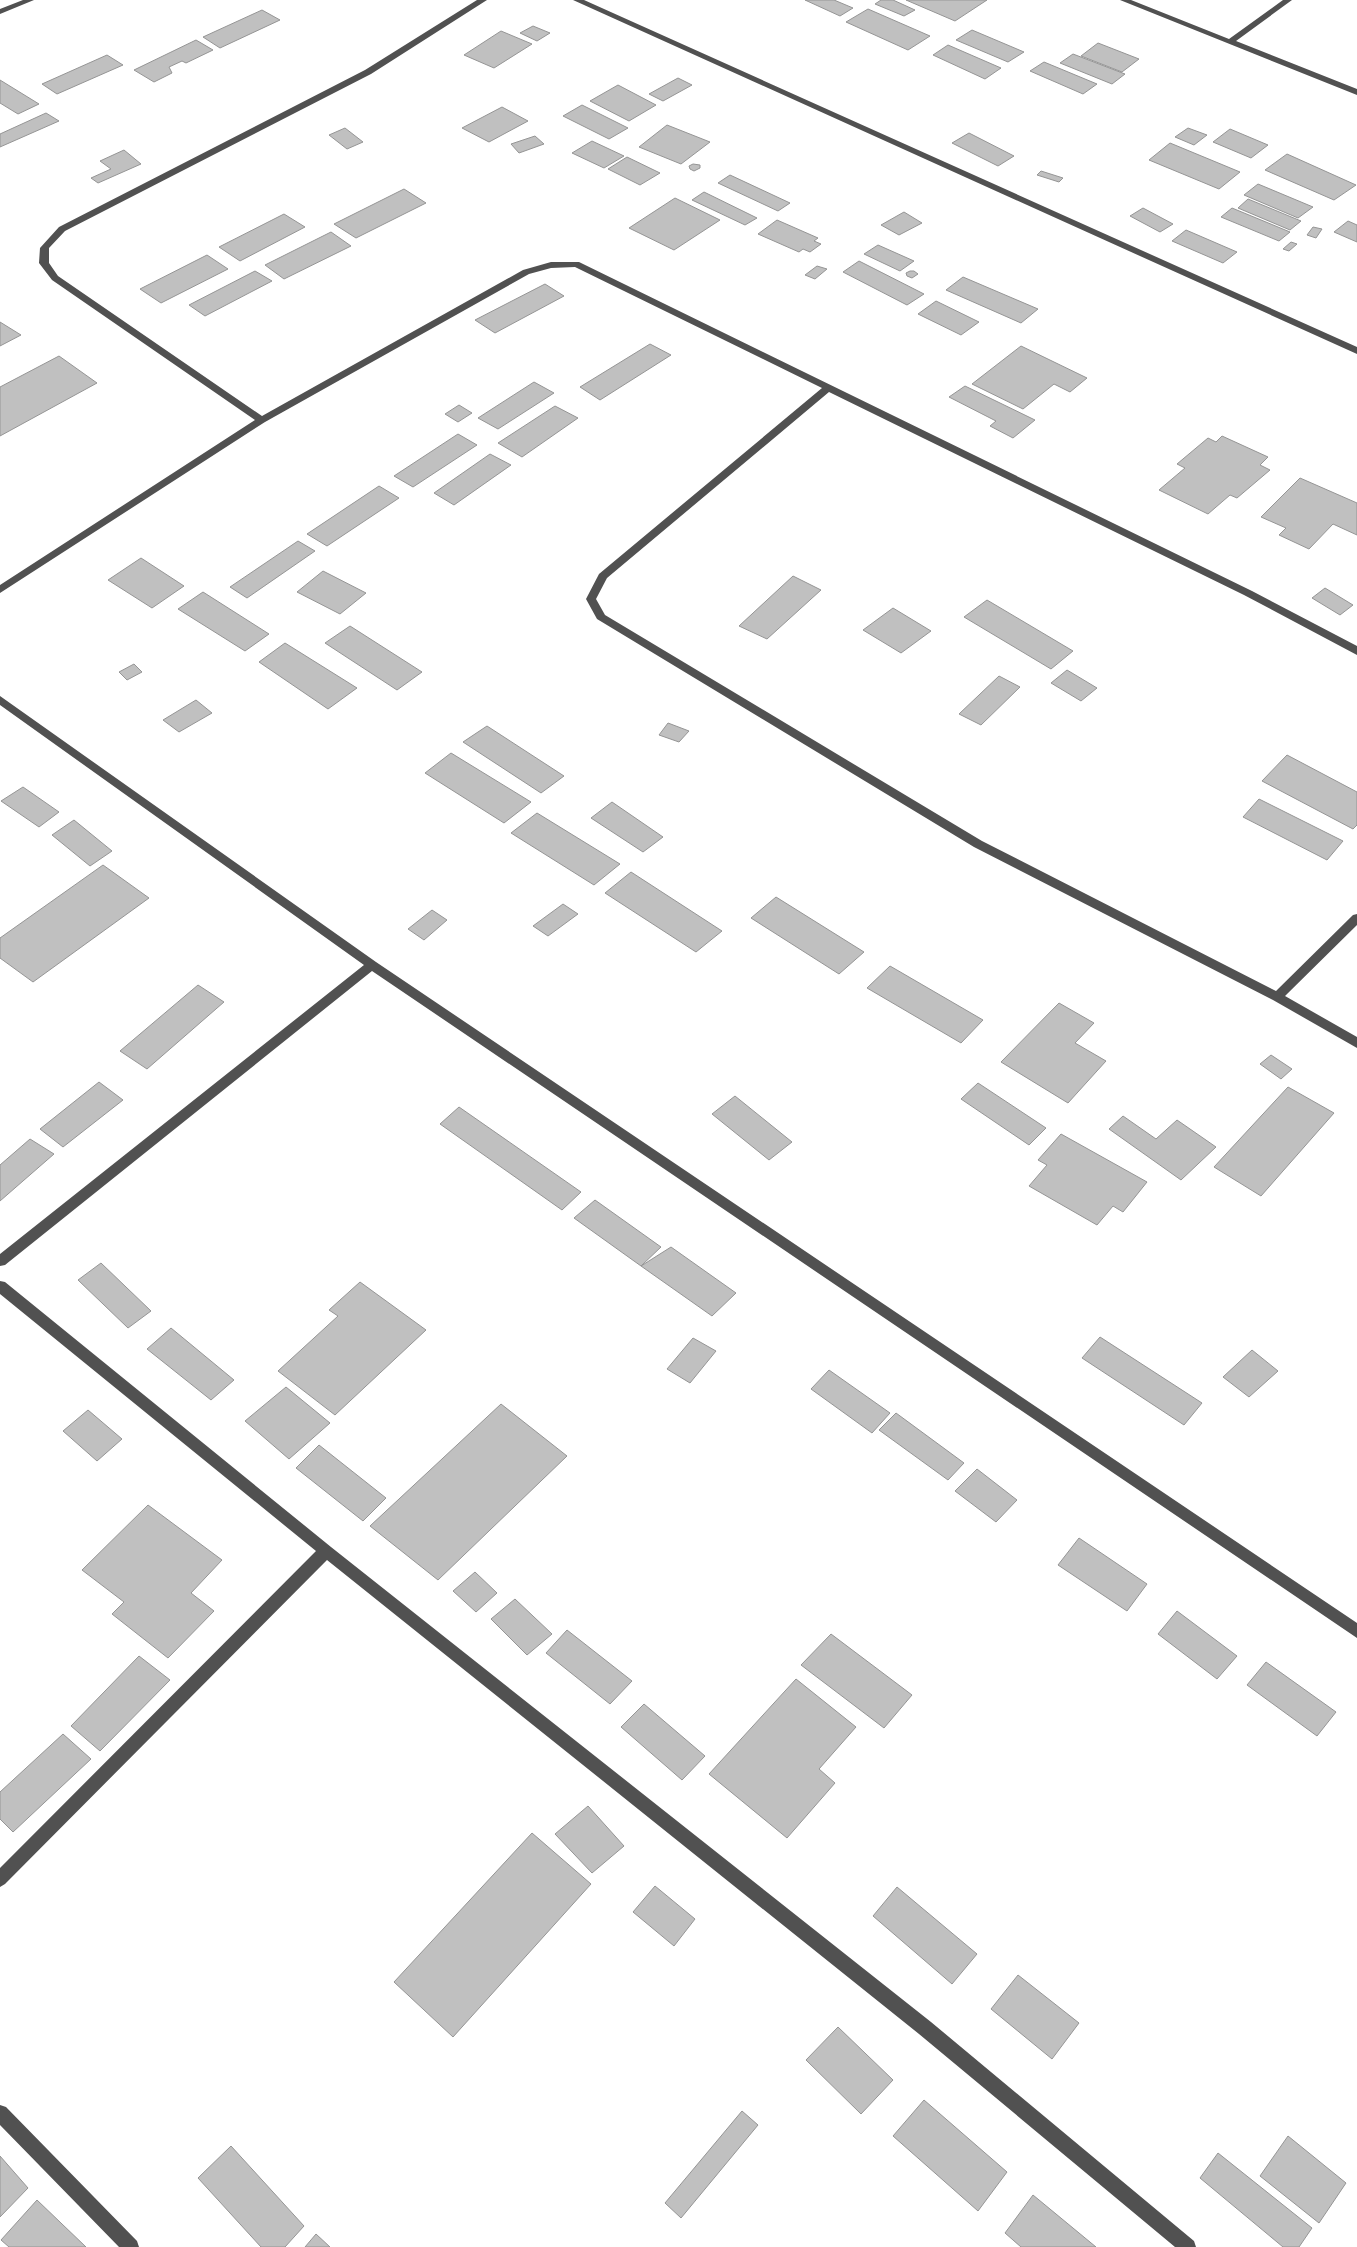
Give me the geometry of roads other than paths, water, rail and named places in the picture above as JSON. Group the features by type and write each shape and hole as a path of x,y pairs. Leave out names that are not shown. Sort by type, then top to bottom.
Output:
{"street":[{"path":"0,12 30,0"},
{"path":"262,420 55,278 44,263 45,248 62,229 368,72 483,0"},
{"path":"577,0 1357,351"},
{"path":"1124,0 1357,92"},
{"path":"1230,42 1288,0"},
{"path":"0,590 262,420 526,272 551,265 576,264 1248,593 1357,651"},
{"path":"828,388 603,576 592,599 601,617 978,844 1277,997 1357,1043"},
{"path":"0,700 372,965 1357,1631"},
{"path":"1277,997 1357,918"},
{"path":"0,1261 372,965"},
{"path":"0,1286 326,1551 926,2028 1188,2247"},
{"path":"0,1879 326,1551"},
{"path":"0,2113 131,2247"}]}
